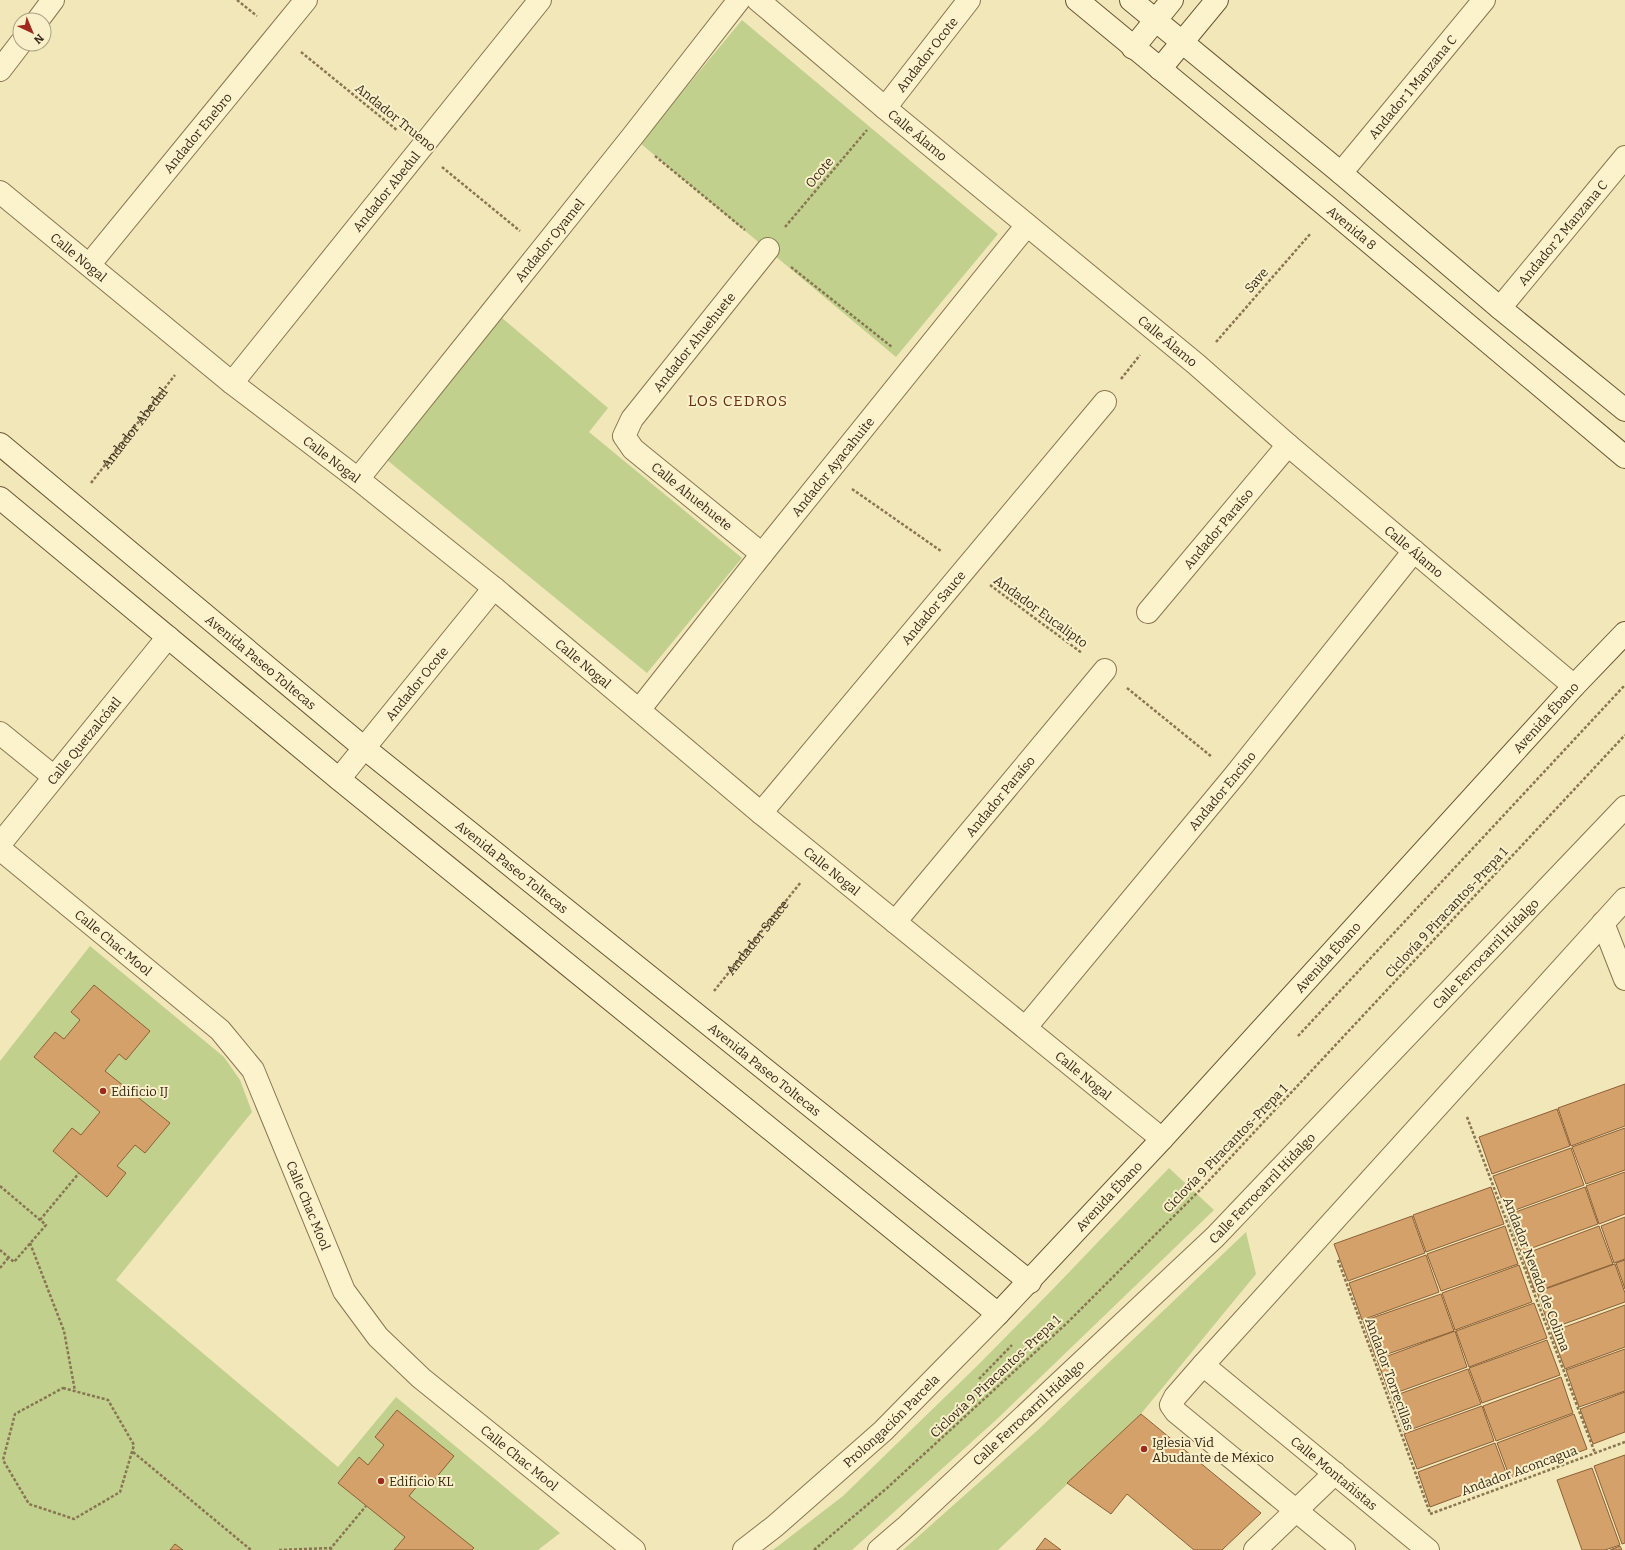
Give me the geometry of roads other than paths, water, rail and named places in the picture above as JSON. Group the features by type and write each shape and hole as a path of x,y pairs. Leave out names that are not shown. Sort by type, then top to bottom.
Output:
{"street":[{"path":"44,12 53,0"},
{"name":"Andador Enebro","path":"89,265 306,0"},
{"name":"Andador Abedul","path":"232,382 540,0"},
{"name":"Andador Oyamel","path":"358,479 739,0"},
{"name":"Calle Álamo","path":"758,0 885,108 1196,364 1288,445 1574,686"},
{"name":"Andador Ocote","path":"885,108 969,0"},
{"name":"Avenida 8","path":"1077,0 1331,210 1625,457"},
{"path":"1131,0 1341,173 1500,308 1625,410"},
{"path":"1134,48 1172,0"},
{"path":"1160,69 1217,0"},
{"name":"Andador 1 Manzana C","path":"1341,173 1484,0"},
{"path":"0,70 14,52"},
{"name":"Andador 2 Manzana C","path":"1500,308 1625,157"},
{"name":"Calle Nogal","path":"0,192 232,382 358,479 494,588 761,813 1162,1139"},
{"name":"Andador Ayacahuite","path":"639,710 762,554 1028,226"},
{"name":"Andador Ahuehuete","path":"624,436 632,419 768,248"},
{"name":"Andador Sauce","path":"761,813 1105,402"},
{"name":"Calle Ahuehuete","path":"624,436 633,449 762,554"},
{"name":"Avenida Paseo Toltecas","path":"0,444 363,747 1030,1282"},
{"name":"Andador Paraíso","path":"1148,612 1288,445"},
{"path":"0,498 339,779 998,1314"},
{"name":"Andador Encino","path":"1026,1028 1235,775 1414,551"},
{"name":"Andador Ocote","path":"339,779 363,747 494,588"},
{"name":"Avenida Ébano","path":"1030,1282 1574,686 1625,633"},
{"name":"Calle Quetzalcóatl","path":"0,844 168,637"},
{"name":"Andador Paraíso","path":"895,922 1105,670"},
{"path":"0,733 54,777"},
{"name":"Calle Ferrocarril Hidalgo","path":"879,1550 912,1521 1215,1237 1625,807"},
{"name":"Calle Chac Mool","path":"0,849 220,1030 253,1070 344,1291 378,1337 421,1378 634,1550"},
{"path":"1344,1550 1176,1412 1171,1405 1175,1398 1203,1365 1625,899"},
{"path":"1603,923 1625,978"},
{"name":"Prolongación Parcela","path":"744,1550 775,1526 883,1431 1030,1282"},
{"name":"Calle Montañistas","path":"1203,1365 1428,1550"},
{"path":"1255,1550 1334,1473"}],"place":[{"name":"Edificio IJ","path":"103,1091"},
{"name":"Iglesia Vid Abudante de México","path":"1144,1449"},
{"name":"Edificio KL","path":"381,1481"}],"district":[{"name":"LOS CEDROS","path":"738,401"}]}
